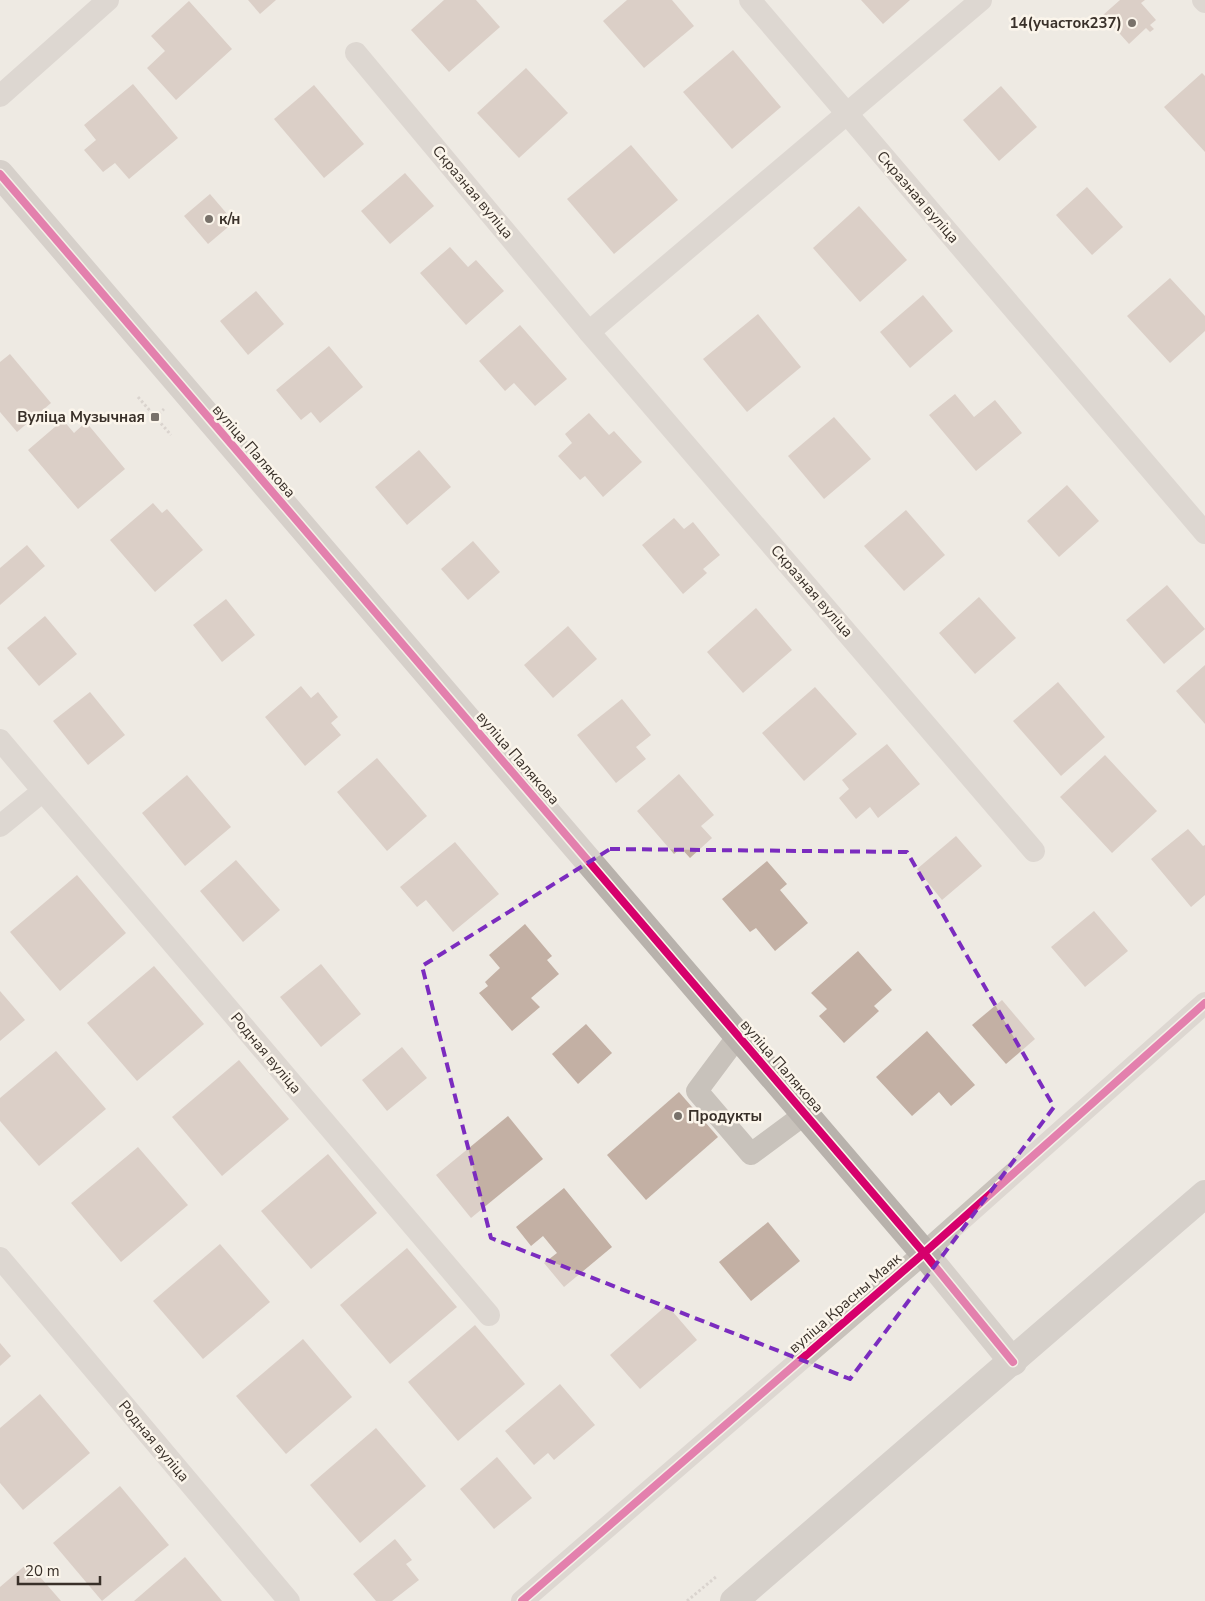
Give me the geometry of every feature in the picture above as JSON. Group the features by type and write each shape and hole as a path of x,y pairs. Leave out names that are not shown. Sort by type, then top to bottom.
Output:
{"street":[{"path":"0,96 108,0"},
{"name":"Скразная вуліца","path":"750,0 1205,533"},
{"path":"589,332 980,0"},
{"name":"Скразная вуліца","path":"356,53 589,332 1034,851"},
{"name":"вуліца Палякова","path":"0,174 805,1114 1013,1362"},
{"name":"Родная вуліца","path":"0,740 490,1315"},
{"path":"0,826 43,791"},
{"name":"вуліца Красны Маяк","path":"522,1601 924,1254 1205,1002"},
{"path":"738,1036 697,1091 751,1154 805,1114"},
{"path":"734,1601 1013,1362 1205,1194"},
{"name":"Родная вуліца","path":"0,1258 289,1601"}],"path":[{"path":"138,397 172,436"},
{"path":"687,1601 716,1576"}],"highlighted area":[{"path":"610,849 907,852 1054,1107 850,1379 491,1238 422,966"}],"building":[{"path":"248,0 276,0 260,14"},
{"path":"444,0 476,0 500,27 449,72 411,30"},
{"path":"627,0 672,0 694,26 644,68 603,21"},
{"path":"861,0 910,0 883,24"},
{"name":"14(участок237)","path":"1120,0 1145,0 1141,3 1156,20 1150,25 1154,29 1150,32 1146,28 1129,44 1103,15"},
{"path":"189,1 232,49 176,100 147,68 165,51 151,36"},
{"path":"733,50 781,107 732,149 683,92"},
{"path":"526,68 568,113 519,158 477,113"},
{"path":"1202,73 1205,76 1205,152 1164,107"},
{"path":"133,84 178,138 129,179 115,163 103,172 84,150 96,140 84,125"},
{"path":"314,85 364,144 324,178 274,119"},
{"path":"1001,86 1037,127 999,161 963,120"},
{"path":"631,145 678,200 614,254 567,199"},
{"path":"405,173 434,206 390,244 361,211"},
{"path":"1087,187 1123,227 1092,255 1056,215"},
{"name":"к/н","path":"210,194 234,222 208,244 184,216"},
{"path":"859,206 907,260 860,302 813,248"},
{"path":"450,247 468,267 476,260 504,291 466,325 420,273"},
{"path":"1170,278 1205,316 1205,331 1170,363 1127,316"},
{"path":"256,291 284,324 248,355 220,321"},
{"path":"923,295 953,331 910,368 880,332"},
{"path":"758,314 801,367 747,412 703,359"},
{"path":"520,325 567,379 535,406 514,383 505,391 479,361"},
{"path":"329,346 363,387 320,423 311,412 301,420 276,390"},
{"path":"10,354 51,403 17,432 0,412 0,362"},
{"path":"955,394 974,417 995,400 1022,433 976,471 929,415"},
{"path":"589,413 609,435 614,431 642,462 603,497 585,476 580,480 558,456 572,443 565,434"},
{"path":"834,417 871,459 824,499 788,456"},
{"path":"63,420 74,433 86,422 125,469 78,509 28,450"},
{"path":"419,450 451,487 407,525 375,487"},
{"path":"1067,485 1099,521 1059,557 1027,521"},
{"path":"153,503 162,513 167,509 203,550 155,592 110,540"},
{"path":"906,510 945,555 904,591 864,546"},
{"path":"674,518 684,529 693,522 720,555 703,569 707,573 683,594 642,545"},
{"path":"473,541 500,572 468,600 441,569"},
{"path":"27,545 45,566 0,605 0,568"},
{"path":"1167,585 1205,629 1164,664 1126,620"},
{"path":"979,597 1016,638 975,674 939,633"},
{"path":"226,599 255,635 222,662 193,625"},
{"path":"756,608 792,650 743,693 707,652"},
{"path":"45,616 77,654 39,686 7,648"},
{"path":"568,626 597,659 553,698 524,665"},
{"path":"1205,665 1205,724 1176,691"},
{"path":"1058,682 1105,737 1061,776 1013,721"},
{"path":"301,686 311,698 318,692 338,717 331,723 341,735 305,766 265,717"},
{"path":"815,687 857,734 804,781 762,733"},
{"path":"90,692 125,735 88,765 53,721"},
{"path":"622,699 651,735 636,747 646,759 616,783 577,735"},
{"path":"887,744 920,784 878,818 870,807 856,819 839,798 849,789 842,780"},
{"path":"1105,755 1157,811 1112,853 1060,797"},
{"path":"377,758 427,816 387,851 337,792"},
{"path":"679,774 714,815 701,826 712,838 690,858 681,848 674,854 637,811"},
{"path":"187,775 231,827 185,866 142,813"},
{"path":"1188,829 1203,846 1205,845 1205,895 1191,907 1151,859"},
{"path":"956,836 982,866 942,900 917,869"},
{"path":"455,842 499,894 453,932 426,900 417,907 400,887"},
{"path":"236,860 280,910 243,942 200,891"},
{"path":"767,861 787,884 780,890 808,923 775,951 756,928 750,932 722,899"},
{"path":"77,875 126,933 60,991 10,932"},
{"path":"1094,911 1128,951 1085,987 1051,947"},
{"path":"525,924 552,956 547,960 559,974 531,998 540,1007 512,1031 479,993 488,986 485,982 500,968 489,955"},
{"path":"858,951 892,990 874,1006 879,1011 844,1043 819,1016 827,1009 811,993"},
{"path":"321,964 361,1014 321,1047 280,997"},
{"path":"154,966 204,1024 137,1081 87,1023"},
{"path":"0,991 25,1020 0,1041"},
{"path":"1002,1000 1035,1039 1006,1064 972,1025"},
{"path":"586,1024 612,1053 578,1084 552,1054"},
{"path":"927,1031 975,1085 951,1106 939,1092 912,1116 876,1077"},
{"path":"402,1047 427,1078 387,1111 362,1080"},
{"path":"56,1051 106,1109 39,1166 0,1121 0,1098"},
{"path":"239,1060 289,1119 222,1176 172,1117"},
{"path":"679,1092 718,1137 646,1200 607,1155"},
{"path":"508,1116 543,1159 471,1218 436,1175"},
{"path":"138,1147 188,1205 121,1262 71,1203"},
{"path":"328,1154 377,1213 311,1269 261,1211"},
{"path":"564,1188 612,1247 564,1287 544,1263 557,1253 543,1236 531,1246 516,1227"},
{"path":"768,1222 800,1261 751,1301 719,1262"},
{"path":"220,1244 270,1302 203,1359 153,1301"},
{"path":"407,1248 457,1307 390,1364 340,1305"},
{"path":"667,1305 697,1340 640,1389 610,1355"},
{"path":"475,1325 525,1384 458,1441 408,1382"},
{"path":"303,1339 352,1397 286,1454 236,1396"},
{"path":"0,1343 11,1356 0,1366"},
{"path":"560,1384 595,1425 554,1460 548,1453 534,1465 505,1431"},
{"path":"40,1394 90,1453 23,1510 0,1483 0,1428"},
{"path":"376,1428 426,1486 360,1543 310,1485"},
{"path":"497,1457 532,1498 494,1529 460,1489"},
{"path":"120,1486 169,1545 102,1601 53,1543"},
{"path":"395,1539 412,1560 406,1564 419,1580 392,1601 376,1601 353,1574"},
{"path":"185,1557 222,1601 134,1601"},
{"path":"28,1563 61,1601 0,1601 0,1587"}],"cycle path":[{"path":"0,174 924,1253 1013,1362"},
{"path":"522,1601 924,1253 1205,1003"}],"place":[{"name":"14(участок237)","path":"1132,23"},
{"name":"к/н","path":"209,219"},
{"name":"Вуліца Музычная","path":"155,417"},
{"name":"Продукты","path":"678,1116"}]}
